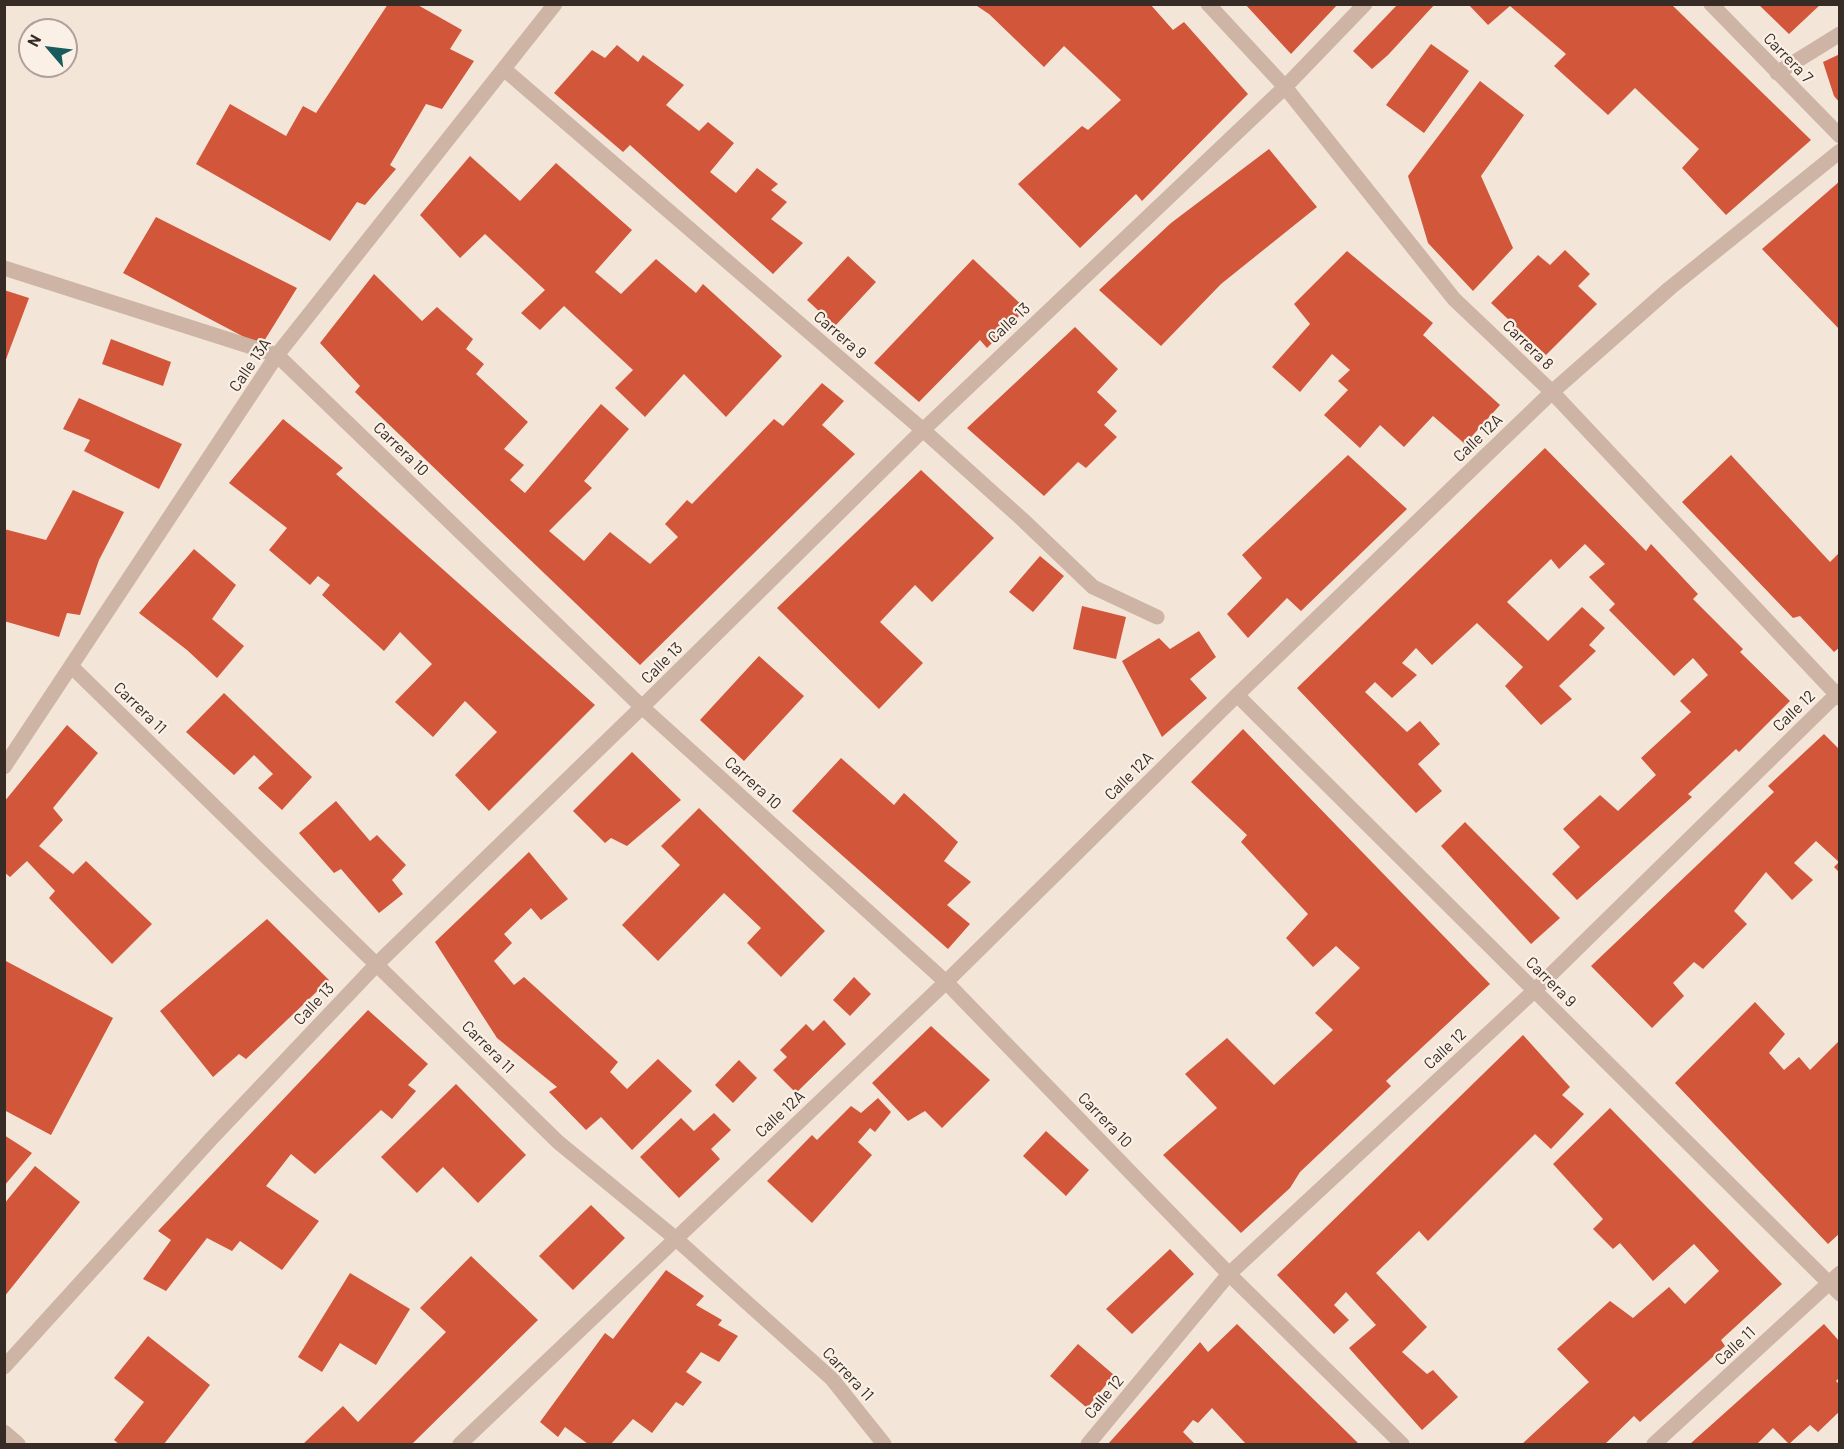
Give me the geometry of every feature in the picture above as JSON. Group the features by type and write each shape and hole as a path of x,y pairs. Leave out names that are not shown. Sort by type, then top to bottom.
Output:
{"street":[{"name":"Calle 13A","path":"4,767 277,355 555,4"},
{"name":"Carrera 8","path":"1208,4 1285,87 1454,299 1552,392 1838,695"},
{"name":"Calle 13","path":"4,1367 211,1139 377,964 923,430 1285,87 1365,4"},
{"name":"Carrera 7","path":"1711,4 1839,136"},
{"path":"1777,73 1839,34"},
{"name":"Carrera 9","path":"505,70 923,430 1093,587 1157,617"},
{"name":"Calle 12A","path":"460,1444 946,982 1237,695 1552,392 1670,288 1839,151"},
{"name":"Carrera 10","path":"4,268 277,355 642,707 946,982 1229,1274 1402,1444"},
{"name":"Carrera 11","path":"72,667 558,1142 675,1238 832,1379 884,1444"},
{"name":"Carrera 9","path":"1237,695 1534,991 1836,1284"},
{"name":"Calle 12","path":"1088,1444 1229,1274 1534,991 1838,695"},
{"name":"Calle 11","path":"1654,1444 1836,1284"},
{"path":"4,1432 18,1444"}],"building":[{"path":"388,4 416,4 462,30 450,49 474,61 442,109 426,104 390,165 396,169 365,205 357,202 330,241 196,164 230,104 286,136 303,106 316,113"},
{"path":"974,4 1150,4 1173,30 1184,22 1248,94 1142,201 1136,194 1080,248 1018,184 1082,126 1088,130 1121,100 1064,46 1044,67 989,14"},
{"path":"1245,4 1338,4 1291,54"},
{"path":"1398,4 1435,4 1372,69 1353,51"},
{"path":"1468,4 1671,4 1811,140 1726,215 1682,168 1699,149 1635,88 1608,115 1554,66 1566,54 1510,6 1488,25"},
{"path":"1758,4 1821,4 1789,34"},
{"path":"1431,44 1469,71 1424,133 1386,105"},
{"path":"617,45 638,62 643,55 684,85 666,105 699,131 708,122 734,143 710,172 736,193 757,168 778,184 771,190 787,202 771,219 803,243 773,274 630,145 623,152 554,93 592,50 605,58"},
{"path":"1840,54 1840,103 1834,96 1823,62"},
{"path":"1480,81 1524,115 1481,176 1513,248 1473,291 1428,243 1408,176"},
{"path":"1269,149 1317,207 1221,284 1161,346 1099,290 1171,223"},
{"path":"470,156 520,201 556,163 632,230 595,272 621,294 656,259 696,293 703,284 782,356 726,417 684,374 645,417 615,388 633,370 564,306 540,330 521,313 545,290 485,234 460,258 420,215"},
{"path":"1840,181 1840,330 1762,249"},
{"path":"156,217 297,288 261,346 123,273"},
{"path":"1565,250 1590,274 1578,286 1597,304 1546,355 1491,303 1538,255 1550,265"},
{"path":"1347,251 1433,323 1423,335 1500,405 1465,444 1433,416 1404,447 1380,425 1360,448 1324,415 1348,390 1338,381 1350,370 1332,354 1300,392 1272,367 1310,324 1294,304"},
{"path":"848,256 876,282 835,326 807,300"},
{"path":"973,259 1026,309 987,348 980,340 919,402 874,363"},
{"path":"374,274 422,321 437,307 473,339 466,349 484,364 476,374 528,422 504,449 524,465 510,480 525,493 601,404 629,429 584,481 592,488 549,531 584,561 610,532 650,564 678,537 665,524 687,500 692,504 774,419 783,426 822,383 844,401 822,425 855,454 640,665 355,392 360,386 320,343"},
{"path":"4,290 29,298 5,362 4,362"},
{"path":"1075,327 1118,369 1097,392 1117,411 1104,425 1117,437 1086,468 1078,462 1044,496 967,428"},
{"path":"111,339 171,362 163,386 102,364"},
{"path":"79,398 182,444 159,489 84,451 90,440 63,429"},
{"path":"283,419 343,468 336,474 595,705 489,811 455,775 497,732 465,701 433,737 395,702 432,664 400,632 384,651 322,595 330,585 318,576 310,585 269,550 287,528 229,483"},
{"path":"1545,448 1646,551 1651,544 1698,594 1693,599 1743,649 1740,652 1790,701 1739,752 1736,749 1688,794 1692,797 1577,900 1552,874 1580,847 1563,829 1600,795 1618,811 1656,775 1641,758 1691,712 1680,701 1708,675 1693,658 1674,676 1609,610 1615,604 1589,577 1605,564 1585,544 1559,569 1551,559 1507,602 1548,641 1582,607 1605,628 1589,645 1596,651 1559,686 1572,699 1541,725 1505,686 1523,667 1477,623 1432,665 1416,648 1402,663 1417,675 1392,698 1375,682 1365,692 1407,732 1420,721 1440,744 1418,764 1442,791 1416,813 1297,688"},
{"path":"1348,455 1407,509 1301,611 1287,598 1248,638 1227,614 1262,578 1242,555"},
{"path":"1731,455 1830,562 1840,552 1840,647 1834,652 1800,616 1793,618 1682,502"},
{"path":"921,470 994,538 932,602 915,585 880,622 923,663 879,709 777,608"},
{"path":"73,490 124,512 99,560 80,615 67,613 59,637 4,621 4,529 46,540"},
{"path":"194,549 236,585 212,619 244,646 217,678 187,650 139,613"},
{"path":"1040,556 1064,576 1033,612 1009,592"},
{"path":"1082,606 1126,617 1116,659 1073,649"},
{"path":"1199,631 1216,657 1190,679 1207,698 1162,737 1122,661 1159,638 1170,649"},
{"path":"759,656 804,696 744,761 700,720"},
{"path":"224,693 312,777 282,810 258,788 273,774 254,755 234,775 186,732"},
{"path":"67,725 98,753 53,808 63,820 39,846 73,874 86,861 152,924 112,964 49,898 55,891 27,861 10,877 4,872 4,802"},
{"path":"1243,729 1490,984 1386,1081 1391,1086 1300,1172 1290,1188 1241,1233 1163,1155 1217,1108 1185,1074 1227,1038 1274,1085 1333,1030 1315,1013 1360,968 1336,946 1313,967 1286,938 1308,914 1241,842 1247,835 1191,782"},
{"path":"1824,734 1840,750 1840,873 1834,867 1839,862 1816,841 1794,863 1813,880 1792,900 1766,872 1734,911 1747,924 1703,969 1694,962 1673,983 1684,996 1652,1028 1591,966 1774,792 1768,786"},
{"path":"632,752 681,800 627,846 611,838 605,843 573,811"},
{"path":"841,758 894,805 904,793 958,842 944,861 971,882 947,905 970,924 948,949 792,811"},
{"path":"336,801 370,841 377,835 406,865 392,880 403,894 379,913 341,869 334,873 299,833"},
{"path":"699,808 825,931 781,977 747,943 761,928 724,893 658,961 622,925 680,865 661,846"},
{"path":"1465,822 1560,918 1531,944 1441,846"},
{"path":"529,852 568,899 541,920 531,908 504,934 512,943 494,961 514,985 524,977 618,1062 610,1072 627,1089 658,1059 692,1091 632,1150 601,1117 586,1130 549,1092 557,1087 497,1038 435,942"},
{"path":"267,919 329,980 246,1059 239,1054 213,1077 160,1011"},
{"path":"4,960 113,1018 51,1135 4,1110"},
{"path":"854,977 871,994 850,1016 833,1000"},
{"path":"1755,1002 1785,1034 1769,1053 1784,1070 1799,1057 1810,1070 1840,1040 1840,1233 1828,1244 1675,1083"},
{"path":"368,1010 428,1064 408,1085 416,1091 392,1119 381,1110 315,1174 291,1154 266,1186 319,1221 282,1270 240,1241 232,1251 207,1238 166,1291 143,1279 171,1240 158,1231"},
{"path":"824,1020 846,1044 796,1093 773,1070 787,1057 780,1050 806,1024 813,1031"},
{"path":"931,1026 990,1080 942,1128 925,1111 908,1121 872,1083"},
{"path":"1523,1035 1570,1087 1562,1095 1584,1114 1551,1149 1535,1134 1428,1241 1419,1231 1376,1273 1427,1327 1402,1352 1427,1374 1433,1370 1458,1397 1422,1430 1349,1348 1376,1325 1346,1292 1334,1305 1349,1320 1334,1334 1277,1275"},
{"path":"739,1060 757,1078 733,1103 715,1085"},
{"path":"456,1084 526,1155 478,1203 443,1167 417,1193 381,1157"},
{"path":"878,1098 891,1112 875,1132 870,1128 858,1142 872,1155 812,1223 767,1181 812,1135 817,1140 851,1106 861,1113"},
{"path":"1610,1108 1782,1284 1721,1340 1725,1346 1640,1422 1634,1416 1605,1444 1522,1444 1589,1382 1557,1349 1610,1301 1633,1318 1669,1287 1685,1304 1719,1271 1694,1244 1653,1281 1620,1243 1613,1249 1593,1229 1603,1219 1553,1164"},
{"path":"714,1113 731,1130 711,1149 720,1159 679,1198 640,1157 681,1118 694,1131"},
{"path":"1046,1131 1089,1170 1066,1196 1023,1156"},
{"path":"4,1135 32,1153 4,1186"},
{"path":"35,1166 80,1202 4,1297 4,1204"},
{"path":"591,1205 625,1238 573,1290 539,1256"},
{"path":"1170,1249 1194,1274 1132,1334 1106,1309"},
{"path":"471,1256 538,1320 412,1444 303,1444 343,1406 358,1422 446,1332 420,1308"},
{"path":"666,1270 704,1296 696,1305 722,1320 718,1325 738,1336 719,1362 701,1352 686,1372 702,1382 683,1406 676,1402 652,1433 633,1419 611,1444 588,1444 565,1427 558,1437 540,1422 605,1333 613,1339"},
{"path":"350,1273 410,1309 376,1365 340,1343 322,1372 298,1357"},
{"path":"1237,1324 1359,1444 1246,1444 1212,1408 1198,1423 1193,1420 1183,1432 1195,1444 1108,1444 1200,1342 1208,1352"},
{"path":"1824,1324 1840,1342 1840,1377 1836,1381 1840,1385 1840,1411 1818,1432 1810,1425 1789,1444 1773,1428 1757,1444 1690,1444"},
{"path":"148,1336 210,1385 164,1444 119,1444 114,1440 144,1402 114,1378"},
{"path":"1078,1344 1114,1375 1087,1408 1050,1376"}]}
